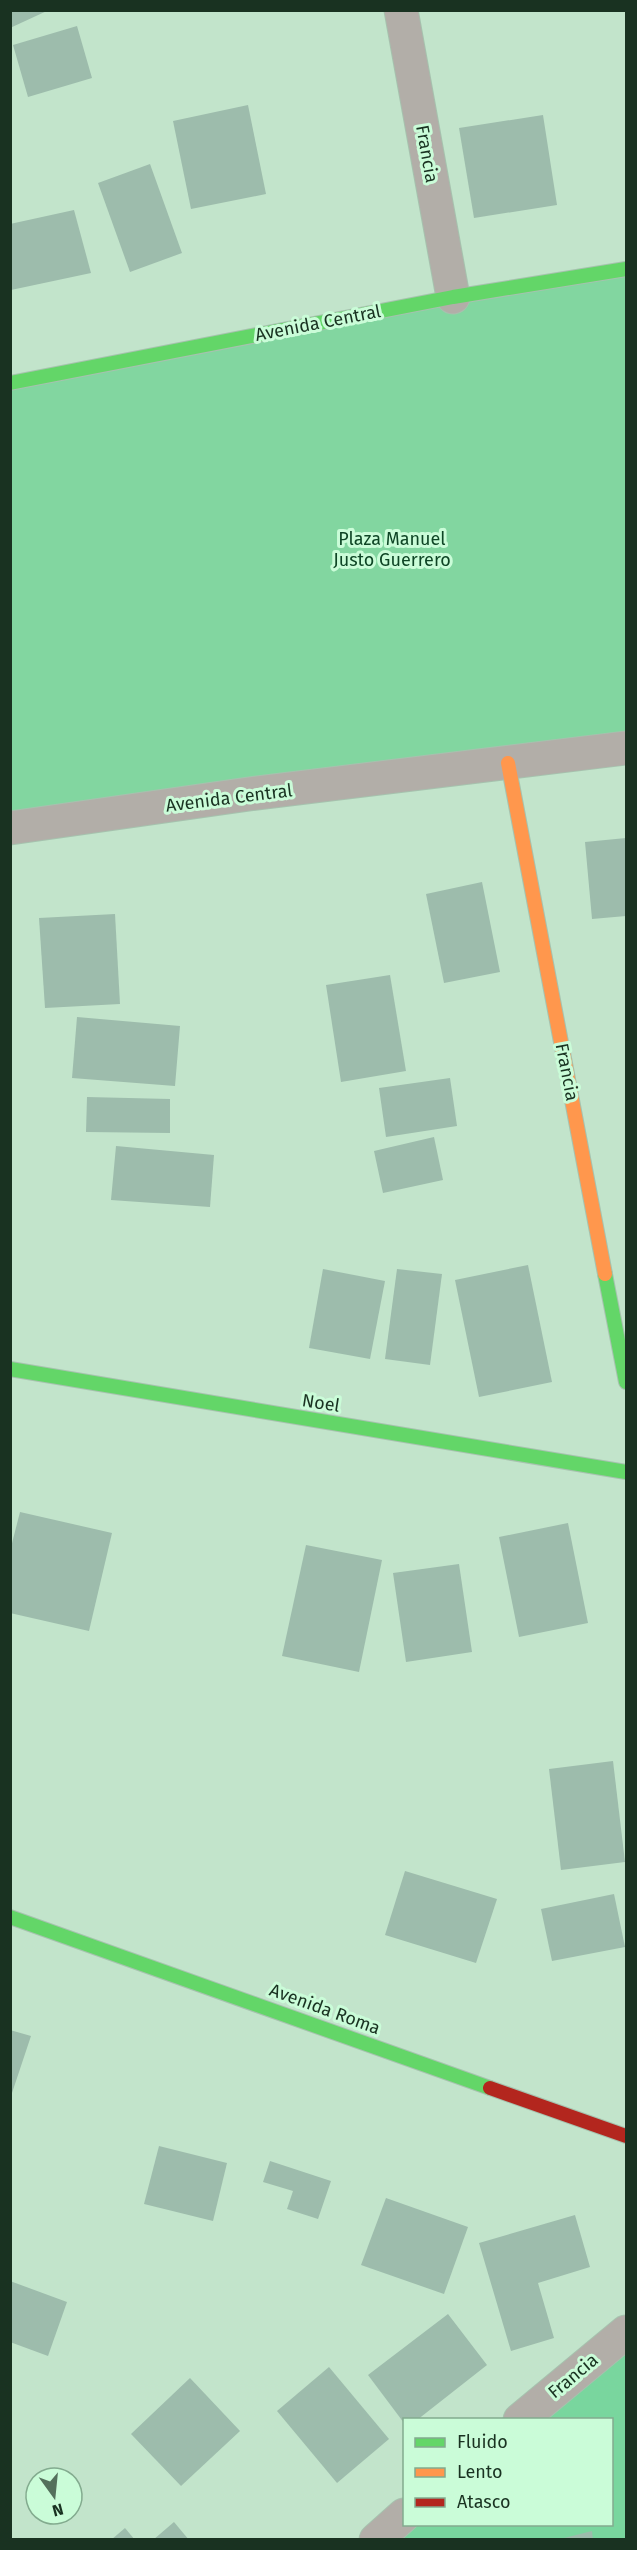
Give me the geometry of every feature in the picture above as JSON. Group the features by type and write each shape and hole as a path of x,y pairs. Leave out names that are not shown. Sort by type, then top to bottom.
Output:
{"street":[{"name":"Francia","path":"400,10 453,297"},
{"name":"Avenida Central","path":"10,383 453,297 627,269"},
{"name":"Avenida Central","path":"10,828 249,794 627,748"},
{"name":"Francia","path":"508,763 627,1382"},
{"name":"Noel","path":"10,1369 627,1472"},
{"name":"Avenida Roma","path":"10,1917 627,2136"},
{"name":"Francia","path":"522,2418 627,2332"},
{"path":"376,2540 403,2518"}],"green space":[{"name":"Plaza Manuel Justo Guerrero","path":"626,272 626,750 11,828 11,385"},
{"path":"626,2332 626,2539 376,2540 403,2525 613,2526 613,2418 521,2418"}],"building":[{"path":"10,10 49,10 10,28"},
{"path":"77,26 92,78 28,97 13,45"},
{"path":"248,105 266,194 191,209 173,121"},
{"path":"543,115 557,205 474,218 459,128"},
{"path":"150,164 182,253 130,272 98,183"},
{"path":"74,210 91,273 11,290 10,224"},
{"path":"626,838 626,916 592,919 585,842"},
{"path":"482,882 500,972 444,983 426,894"},
{"path":"115,914 120,1004 45,1008 39,918"},
{"path":"390,975 406,1071 341,1082 326,985"},
{"path":"77,1017 180,1026 175,1086 72,1078"},
{"path":"450,1078 457,1126 386,1137 379,1088"},
{"path":"87,1097 170,1099 170,1133 86,1132"},
{"path":"434,1137 443,1180 383,1193 374,1151"},
{"path":"116,1146 214,1155 210,1207 111,1200"},
{"path":"528,1265 552,1382 479,1397 455,1280"},
{"path":"323,1269 385,1281 370,1359 309,1348"},
{"path":"397,1269 442,1274 430,1365 385,1359"},
{"path":"20,1512 112,1533 89,1631 10,1613 10,1551"},
{"path":"568,1523 588,1623 519,1637 499,1537"},
{"path":"306,1545 382,1560 359,1672 282,1656"},
{"path":"459,1564 472,1652 406,1662 393,1573"},
{"path":"613,1761 625,1862 561,1870 549,1769"},
{"path":"405,1871 497,1899 476,1963 385,1935"},
{"path":"614,1894 625,1947 552,1961 541,1909"},
{"path":"10,2030 31,2036 11,2096 10,2096"},
{"path":"159,2146 227,2163 213,2221 144,2204"},
{"path":"270,2161 331,2181 318,2219 287,2209 293,2191 263,2182"},
{"path":"386,2198 468,2227 444,2294 361,2265"},
{"path":"575,2215 590,2267 538,2283 554,2338 511,2351 479,2243"},
{"path":"10,2281 67,2302 48,2356 10,2342"},
{"path":"448,2314 487,2365 420,2418 403,2418 403,2422 368,2375"},
{"path":"329,2367 389,2439 337,2483 277,2411"},
{"path":"190,2378 240,2431 181,2486 131,2434"},
{"path":"174,2522 189,2540 153,2540"},
{"path":"125,2528 135,2540 111,2540"},
{"path":"592,2531 593,2540 560,2540 560,2539"}],"traffic: fast":[{"path":"10,383 453,297 626,269"},
{"path":"605,1274 626,1382"},
{"path":"10,1369 626,1472"},
{"path":"10,1917 490,2088"}],"traffic: slow":[{"path":"508,763 605,1274"}],"traffic: jam":[{"path":"490,2088 626,2136"}]}
